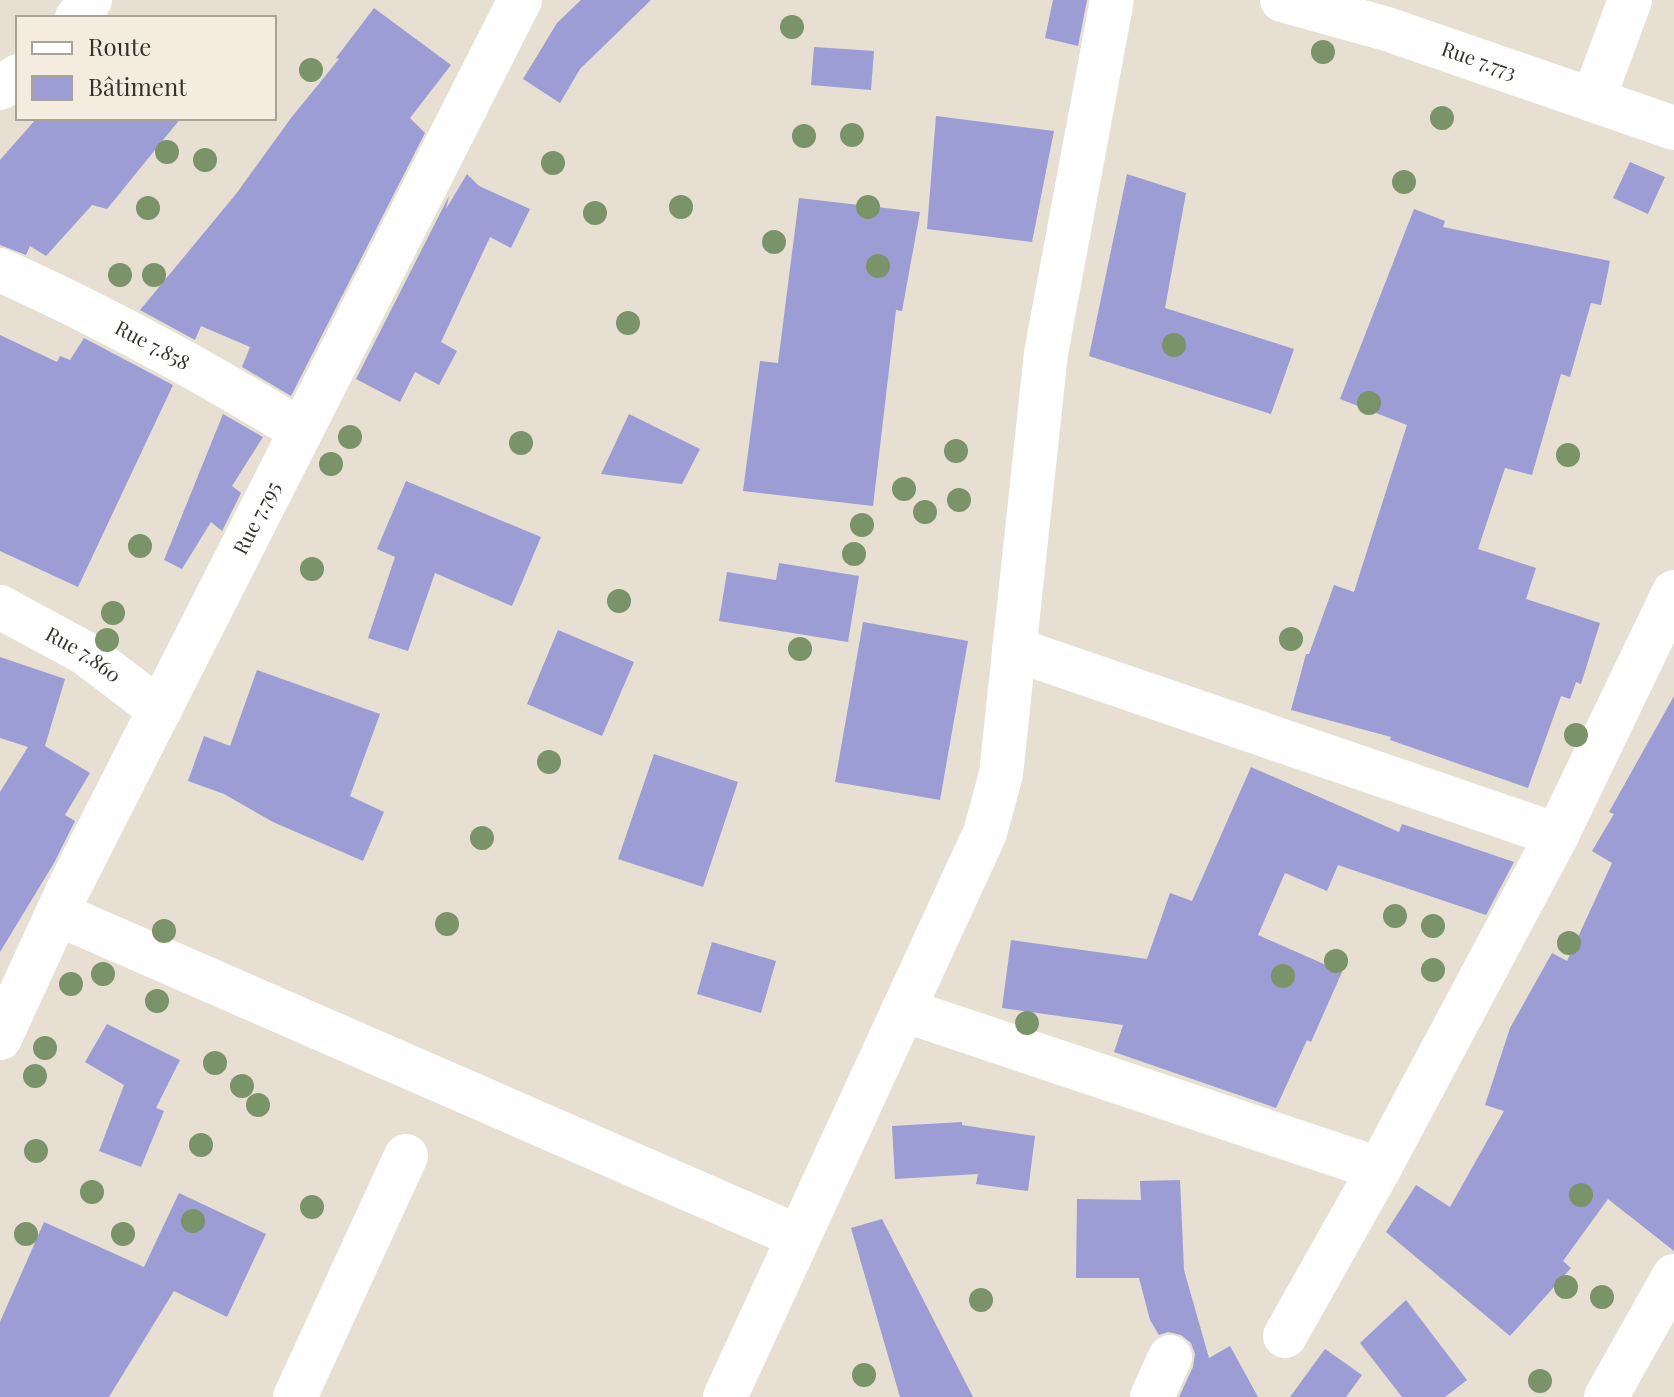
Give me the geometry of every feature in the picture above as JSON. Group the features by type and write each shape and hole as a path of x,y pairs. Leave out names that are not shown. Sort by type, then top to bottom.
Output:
{"street":[{"name":"Rue 7.795","path":"0,1038 58,914 300,430 520,0"},
{"path":"725,1397 985,833 1001,774 1046,353 1112,0"},
{"name":"Rue 7.773","path":"1282,0 1387,29 1674,128"},
{"path":"1593,100 1630,0"},
{"name":"Rue 7.858","path":"0,270 49,292 232,389 300,430"},
{"path":"1285,1336 1379,1169 1557,835 1674,592"},
{"name":"Rue 7.860","path":"0,607 85,653 160,710"},
{"path":"1014,649 1557,835"},
{"path":"58,914 799,1237"},
{"path":"903,1010 1379,1169"},
{"path":"295,1397 406,1156"},
{"path":"1606,1397 1674,1276"},
{"path":"1152,1397 1170,1357"}],"building":[{"path":"581,0 651,0 580,69 560,103 523,79 557,23"},
{"path":"1053,0 1087,0 1078,46 1045,38"},
{"path":"374,8 451,65 410,118 425,133 291,396 242,367 250,347 201,326 195,340 140,310 236,194"},
{"path":"814,47 874,51 871,90 811,85"},
{"path":"936,116 1054,131 1032,242 927,229"},
{"path":"35,120 179,120 107,209 92,205 46,256 30,246 26,255 0,245 0,160"},
{"path":"1630,162 1665,177 1648,214 1613,198"},
{"path":"467,174 479,186 530,209 511,248 490,237 441,342 457,351 439,385 415,372 400,402 356,379 449,196 446,209"},
{"path":"1127,174 1186,193 1165,308 1294,349 1271,414 1089,356"},
{"path":"799,198 920,212 902,311 896,310 873,506 743,491 760,361 778,363"},
{"path":"1414,209 1445,221 1443,227 1610,261 1601,305 1591,303 1570,377 1561,374 1532,475 1505,468 1478,549 1536,568 1526,599 1600,623 1581,684 1576,682 1570,699 1561,696 1528,788 1390,740 1391,737 1291,710 1306,654 1309,654 1334,585 1354,592 1407,425 1340,399"},
{"path":"0,335 57,362 60,356 70,360 84,338 173,385 78,587 0,551"},
{"path":"223,414 263,437 232,486 241,493 222,531 211,522 182,569 164,560"},
{"path":"629,414 700,449 682,484 601,474"},
{"path":"406,481 541,537 512,606 435,573 408,651 368,638 395,557 377,549"},
{"path":"779,563 859,576 848,642 719,621 727,572 776,580"},
{"path":"863,622 968,641 940,800 835,782"},
{"path":"558,630 634,662 602,736 527,704"},
{"path":"0,657 65,679 45,746 90,773 65,815 75,821 54,863 0,952 0,792 28,747 0,738"},
{"path":"257,670 380,714 350,796 384,812 363,861 273,822 224,794 188,781 204,736 230,746"},
{"path":"1674,696 1674,1251 1608,1199 1563,1261 1571,1268 1510,1336 1386,1232 1416,1185 1450,1207 1504,1111 1485,1105 1510,1028 1552,953 1567,961 1612,863 1592,851 1614,814 1609,812"},
{"path":"654,754 738,782 703,887 618,859"},
{"path":"1251,767 1399,832 1402,824 1514,862 1486,915 1338,865 1327,891 1285,873 1258,935 1342,972 1311,1042 1307,1040 1276,1108 1114,1052 1123,1025 1002,1008 1011,940 1147,959 1170,893 1192,901"},
{"path":"712,942 776,961 761,1013 697,994"},
{"path":"107,1024 180,1060 156,1108 164,1111 141,1167 99,1151 124,1085 85,1062"},
{"path":"962,1122 962,1125 1035,1136 1028,1191 976,1184 978,1174 895,1179 892,1126"},
{"path":"1180,1180 1184,1270 1209,1358 1230,1346 1258,1397 1179,1397 1193,1367 1195,1354 1191,1343 1181,1335 1168,1332 1159,1335 1150,1320 1139,1278 1076,1278 1077,1199 1141,1200 1140,1181"},
{"path":"179,1193 266,1234 227,1317 174,1291 109,1397 0,1397 0,1322 44,1222 144,1267"},
{"path":"882,1219 973,1397 900,1397 851,1228"},
{"path":"1406,1300 1467,1380 1445,1397 1402,1397 1360,1343"},
{"path":"1325,1349 1362,1375 1346,1397 1290,1397"}]}
